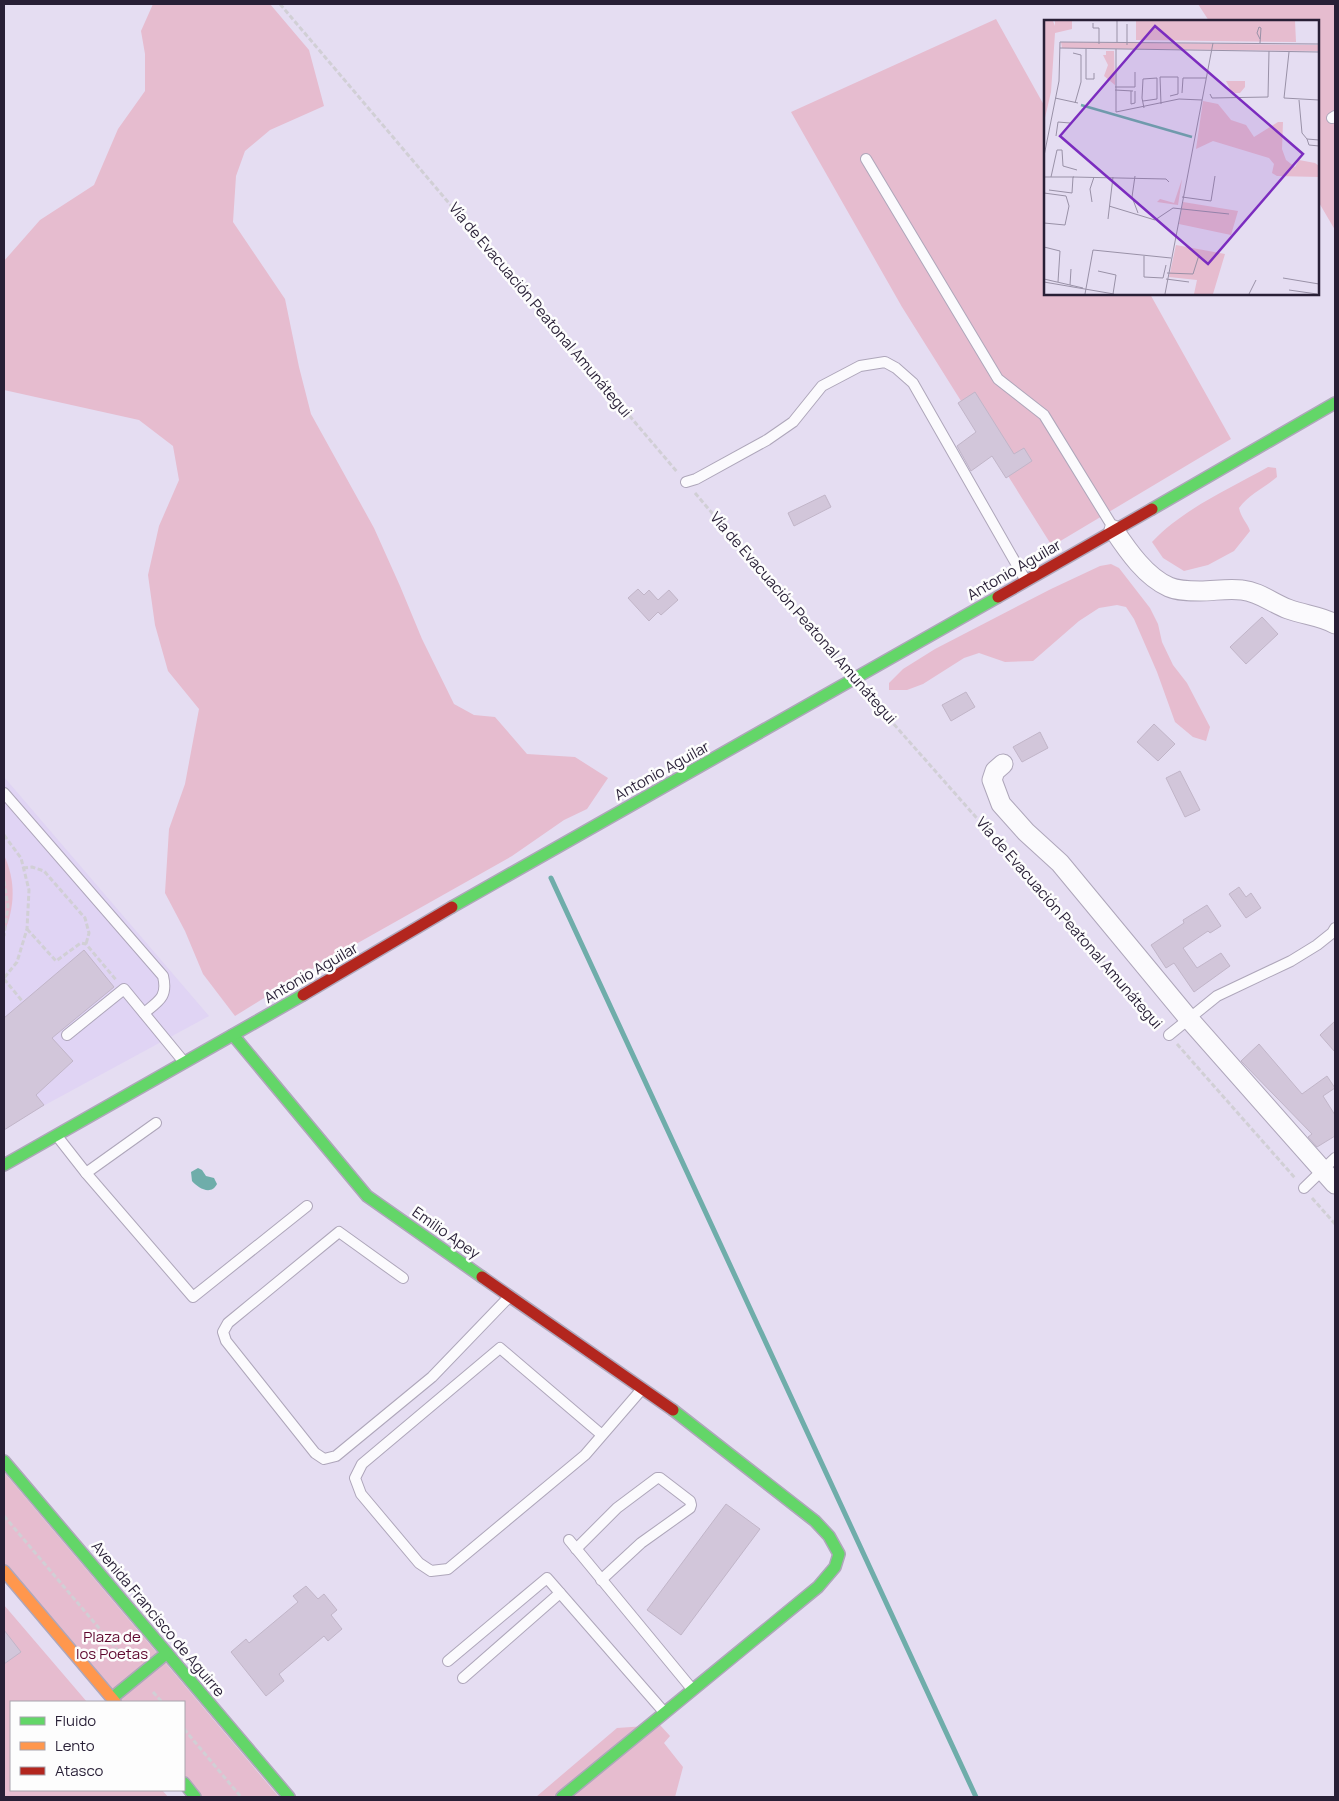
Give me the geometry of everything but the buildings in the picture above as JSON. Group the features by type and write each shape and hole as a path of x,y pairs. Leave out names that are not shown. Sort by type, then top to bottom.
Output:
{"street":[{"name":"Antonio Aguilar","path":"4,1165 1335,403"},
{"path":"1114,530 1126,547 1156,580 1171,588 1202,591 1222,589 1243,590 1272,600 1286,608 1308,616 1326,619 1335,624"},
{"path":"1003,764 995,771 992,780 1001,804 1026,832 1060,863 1189,1019 1331,1170"},
{"name":"Emilio Apey","path":"233,1035 367,1196 678,1414 815,1521 829,1536 839,1554 835,1567 818,1587 692,1690"},
{"name":"Avenida Francisco de Aguirre","path":"4,1461 289,1797"},
{"path":"4,1571 114,1700 139,1675 167,1653"},
{"path":"562,1797 692,1690"},
{"path":"185,1784 196,1797"}],"lane":[{"path":"866,160 998,379 1044,415 1114,530"},
{"path":"686,482 696,479 767,440 793,422 822,386 860,366 885,362 896,368 913,383 1026,581"},
{"path":"4,793 162,976 165,986 164,994 144,1013"},
{"path":"1168,1035 1217,996 1283,965 1317,945 1332,933 1335,928"},
{"path":"67,1035 124,989 184,1063"},
{"path":"86,1173 156,1123"},
{"path":"56,1135 86,1173 194,1297 307,1206"},
{"path":"1304,1188 1331,1170"},
{"path":"404,1278 339,1232 228,1323 223,1332 226,1342 309,1446 324,1459 336,1456 432,1377 510,1296"},
{"path":"602,1435 500,1348 362,1464 355,1478 361,1494 419,1563 431,1571 448,1569 585,1455 642,1389"},
{"path":"576,1549 617,1508 657,1478 660,1478 690,1501 690,1508 641,1543 601,1580"},
{"path":"569,1540 692,1690"},
{"path":"448,1661 546,1578 665,1713"},
{"path":"463,1678 560,1593"}],"path":[{"name":"Vía de Evacuación Peatonal Amunátegui","path":"280,4 854,680 1335,1224"},
{"path":"4,835 21,858 29,890 27,929 16,962 4,978 23,1002"},
{"path":"23,868 32,867 44,871 84,918 89,933 86,944"},
{"path":"4,881 8,906 4,936"},
{"path":"27,929 56,961 81,943 86,944 124,989"},
{"path":"4,1516 161,1701"},
{"path":"185,1730 241,1797"}],"shaded area":[{"path":"4,777 209,1016 4,1129"},
{"path":"198,1168 206,1176 214,1178 217,1184 214,1188 204,1190 192,1181 191,1172"}],"green space":[{"path":"153,4 270,4 309,50 324,106 270,130 245,151 236,176 233,222 285,299 311,414 374,528 422,639 454,704 474,715 495,717 527,754 575,757 608,778 587,809 564,820 512,856 301,975 235,1016 203,974 185,931 165,893 169,829 185,784 199,709 168,671 155,625 148,575 159,526 179,480 173,446 139,420 4,390 4,261 40,220 94,185 118,129 145,91 145,54 141,31"},
{"path":"1198,4 1335,4 1335,230 1319,203 1319,20 1208,20"},
{"path":"996,19 1044,105 1044,295 1151,295 1231,439 1052,546 902,307 791,112"},
{"path":"1268,467 1276,468 1277,477 1252,495 1239,508 1250,531 1234,551 1208,565 1184,571 1163,558 1152,542 1164,530 1207,500"},
{"path":"1111,564 1119,568 1150,608 1158,624 1162,642 1173,665 1187,683 1210,727 1206,741 1193,737 1175,722 1157,672 1134,619 1126,607 1117,605 1099,608 1079,621 1033,661 1005,662 979,653 964,658 923,684 907,690 889,690 889,683 903,669 935,649 1051,589 1100,566"},
{"path":"4,855 11,874 13,894 8,923 4,933"},
{"name":"Plaza de los Poetas","path":"4,1472 279,1797 201,1797 185,1778 185,1701 120,1701 4,1564"},
{"path":"4,1605 86,1701 10,1701 10,1791 163,1791 168,1797 4,1797"},
{"path":"660,1725 670,1736 664,1743 683,1767 675,1797 536,1797 617,1728"}],"waterway":[{"path":"551,878 976,1797"}],"traffic: fast":[{"path":"1152,509 1335,403"},
{"path":"452,907 998,597"},
{"path":"4,1165 303,995"},
{"path":"233,1035 367,1196 482,1277"},
{"path":"562,1797 818,1587 835,1567 839,1554 829,1536 815,1521 673,1410"},
{"path":"4,1461 289,1797"},
{"path":"112,1698 167,1653"},
{"path":"185,1784 195,1797"}],"traffic: slow":[{"path":"4,1571 114,1701"}],"traffic: jam":[{"path":"998,597 1152,509"},
{"path":"303,995 452,907"},
{"path":"482,1277 673,1410"}]}
